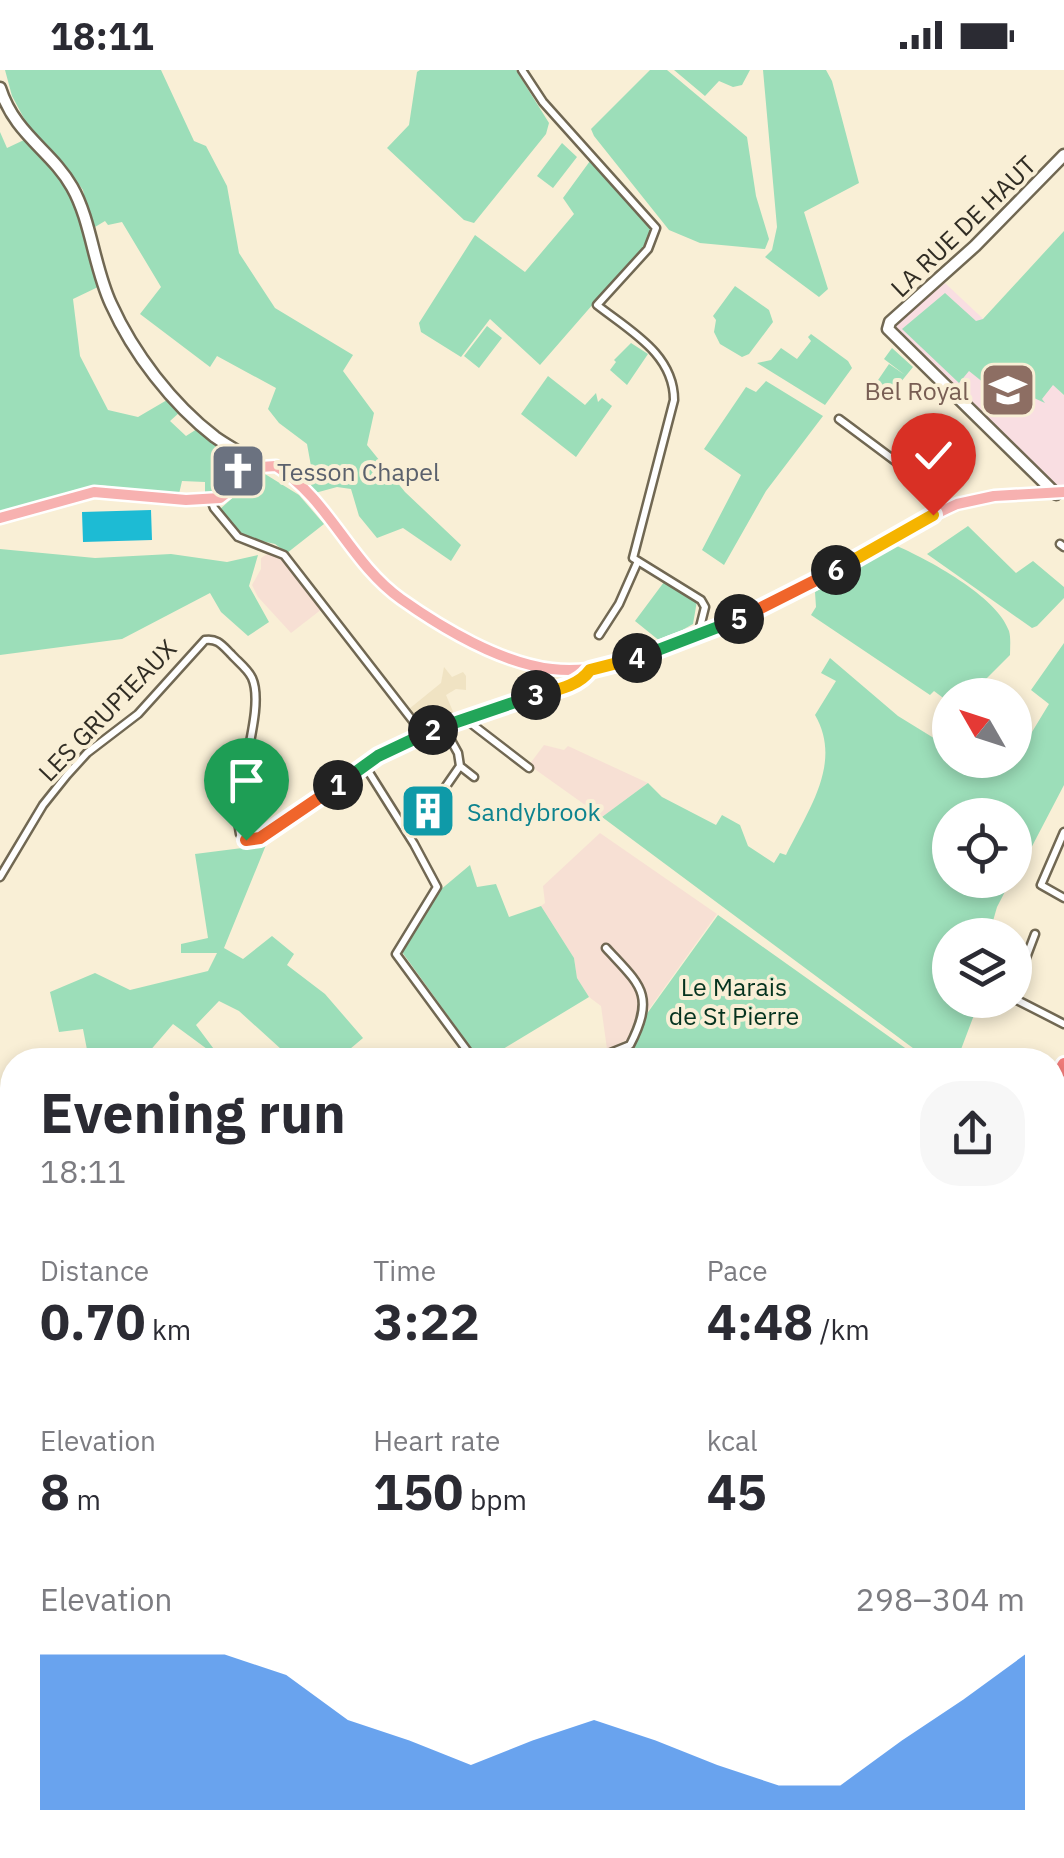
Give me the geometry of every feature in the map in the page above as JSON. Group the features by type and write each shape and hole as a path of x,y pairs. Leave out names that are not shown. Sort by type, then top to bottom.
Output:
{"main road":[{"path":"0,88 31,142 72,187 110,302 128,340 212,434 260,467"},
{"name":"LA RUE DE HAUT","path":"1060,493 888,329 890,322 975,246 1064,155"},
{"path":"0,518 94,492 212,500 227,494 260,467 276,466 303,487 376,580 403,600 499,655 537,667 590,670 628,661 770,605 946,509 980,498 1060,493"}],"street":[{"path":"522,70 543,102 656,228 648,250 598,306 658,352 674,384 674,400 632,554 700,600 705,607 699,632"},
{"path":"839,419 910,472 946,509"},
{"path":"212,500 238,537 284,555 424,734"},
{"path":"599,636 620,604 638,561"},
{"name":"LES GRUPIEAUX","path":"0,877 43,805 67,774 87,753 138,714 205,640 220,643 250,674 253,684 249,743 238,809 240,834 246,840 260,838 365,766 424,734 573,684 584,679 590,670"},
{"path":"463,718 529,768"},
{"path":"443,726 458,753 460,766 474,778"},
{"path":"365,766 438,887 396,954 465,1048"},
{"path":"442,792 460,766"},
{"path":"1064,832 1041,885 1064,898"},
{"path":"1032,942 1035,934"},
{"path":"606,948 640,985 644,1004 640,1026 630,1045 623,1048"},
{"path":"1032,1008 1064,1024"}],"shaded area":[{"name":"Bel Royal","path":"945,283 1064,395 1064,487 1053,485 897,330 896,325"},
{"path":"270,552 280,557 322,609 291,633 252,585 261,569 261,558"},
{"path":"444,667 452,677 463,672 466,690 456,689 446,695 454,714 451,718 443,721 440,717 422,726 409,709 441,683"},
{"path":"544,745 564,750 568,746 648,783 602,817 529,765"},
{"path":"600,833 717,914 627,1040 607,1048 601,1006 589,997 577,978 574,958 541,906 545,903 543,886"}],"green space":[{"path":"5,70 161,70 194,141 206,146 227,186 239,253 275,308 353,355 343,371 374,413 367,445 405,492 461,545 451,561 403,528 377,538 359,516 351,489 337,487 315,493 305,481 311,466 307,444 279,423 268,409 276,388 217,356 210,367 140,314 161,287 122,222 108,225 105,221 90,230 83,190 35,139 12,96"},
{"path":"420,70 516,70 549,123 546,134 474,223 464,220 387,148 409,125"},
{"path":"650,70 667,70 747,137 756,196 769,239 765,249 700,243 669,230 594,136 591,129"},
{"path":"674,70 750,70 742,85 733,87 719,81 705,96"},
{"path":"763,70 826,70 859,183 804,212 828,289 819,297 765,257 772,250 777,227"},
{"path":"0,132 7,148 24,140 64,181 75,204 98,287 73,299 80,356 108,410 138,417 167,400 180,412 170,421 186,436 197,429 237,460 225,475 230,485 219,493 205,495 205,482 182,481 179,494 98,485 0,512"},
{"path":"562,143 577,157 553,188 537,176"},
{"path":"590,161 651,228 648,241 540,365 490,319 461,357 421,332 419,323 475,235 525,272 574,214 563,198"},
{"path":"1064,231 1064,395 1053,385 1042,399 1045,403 1034,398 1030,402 1025,398 1028,393 1022,388 1024,385 1017,381 1008,392 1011,382 1004,376 989,387 969,371 959,383 902,329 945,293 976,321 983,319"},
{"path":"735,286 769,310 773,322 749,354 742,357 720,344 714,332 713,316"},
{"path":"487,326 502,338 479,368 464,356"},
{"path":"811,334 852,368 825,405 757,363 771,360 781,348 797,359 811,341"},
{"path":"631,343 648,354 627,385 610,370"},
{"path":"892,348 913,367 887,394 874,386 889,364 905,375 884,359"},
{"path":"548,376 585,405 596,393 598,402 602,398 612,406 576,457 521,414"},
{"path":"766,381 823,416 766,491 724,565 702,550 741,475 704,449 746,387 756,392"},
{"path":"265,474 299,495 324,524 287,553 275,544 244,537 219,510 258,475"},
{"path":"968,526 1016,573 1033,561 1064,587 1064,598 1037,626 1032,628 927,554"},
{"path":"895,545 942,569 991,605 1009,631 1010,655 987,678 932,678 930,695 811,615 816,607 815,592"},
{"path":"0,549 95,558 171,554 227,562 258,555 249,586 269,622 248,636 221,612 210,593 122,639 0,655"},
{"path":"664,582 697,601 693,624 661,642 635,621"},
{"path":"1064,643 1064,785 1032,846 1032,798 932,798 932,898 1002,898 994,918 932,918 932,1018 973,1018 962,1048 913,1048 602,817 648,783 662,797 716,825 722,815 740,825 748,846 774,863 780,853 786,855 812,804 824,769 823,733 815,715 836,681 821,673 830,658 898,716 932,737 932,778 1032,778 1032,732 1049,704 1032,689"},
{"path":"266,845 224,948 243,959 272,936 294,954 287,965 325,994 363,1038 351,1048 280,1048 239,1011 219,1001 196,1025 213,1048 206,1048 173,1024 152,1048 87,1048 83,1029 59,1032 50,992 95,973 130,990 208,971 217,953 181,953 181,944 208,938 195,854"},
{"path":"470,865 477,887 496,884 509,917 541,906 574,958 577,978 589,997 505,1048 471,1048 402,952 439,891"},
{"name":"Le Marais de St Pierre","path":"718,915 905,1048 631,1048 646,1015"}],"water":[{"path":"151,510 152,540 83,542 82,512"}],"place":[{"name":"Bel Royal","path":"1008,390"},
{"name":"Tesson Chapel","path":"238,471"},
{"name":"Sandybrook","path":"428,811"}],"route":[{"path":"246,840 260,838 378,756 424,734 573,684 584,679 590,670 642,656 750,615 933,515"}]}
